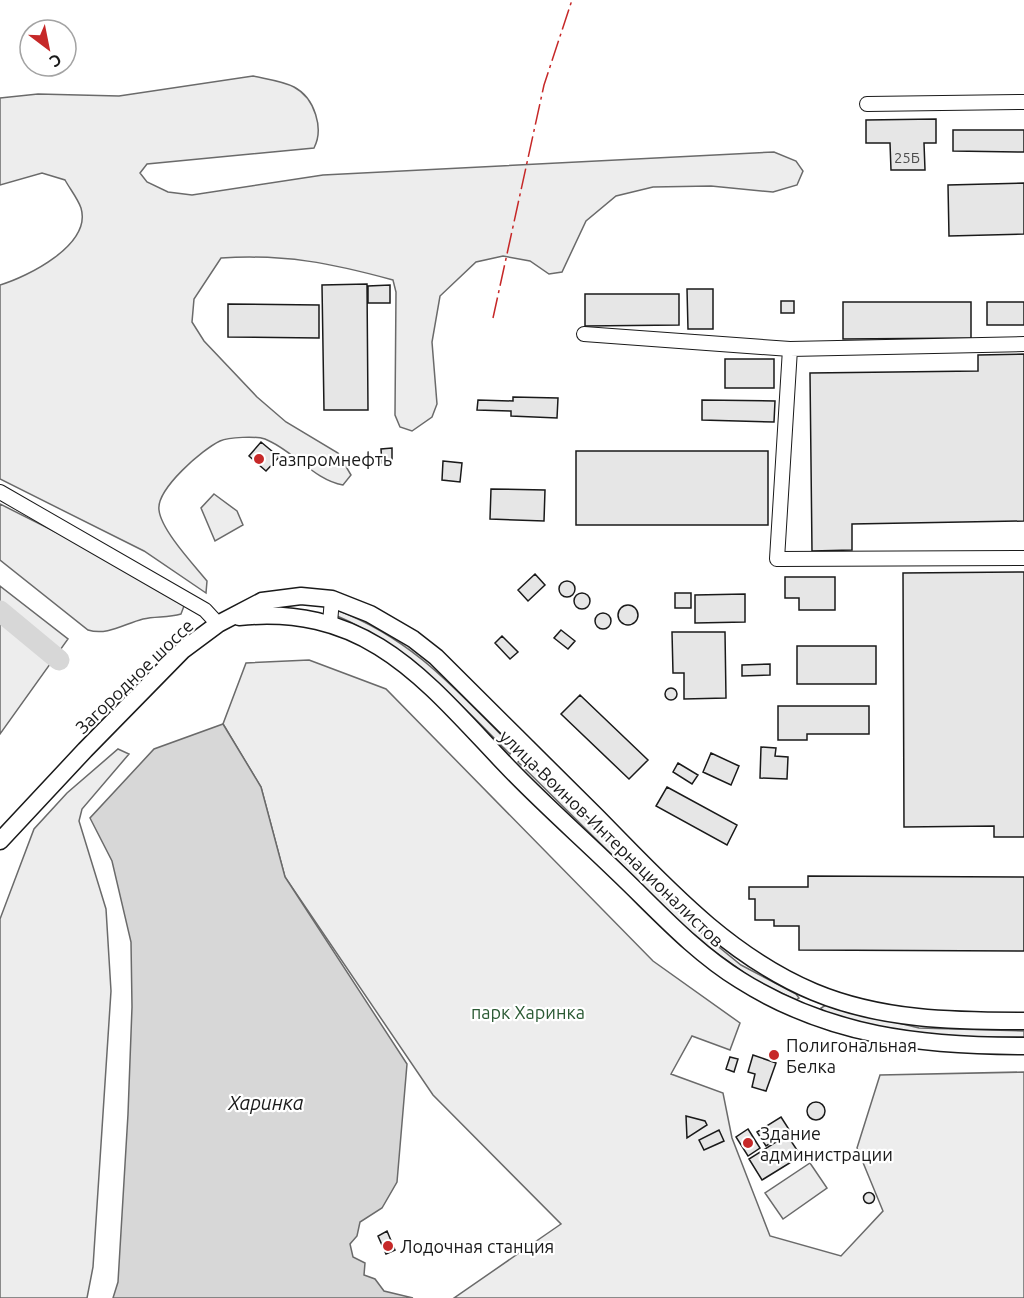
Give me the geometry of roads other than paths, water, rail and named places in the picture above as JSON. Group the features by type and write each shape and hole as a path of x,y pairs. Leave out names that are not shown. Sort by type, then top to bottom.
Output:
{"main road":[{"name":"Загородное шоссе","path":"0,841 77,758 183,651 218,624 262,601 301,596 332,598 361,609 413,639 436,657 500,721"},
{"name":"улица Воинов-Интернационалистов","path":"235,617 273,613 330,623 391,654 416,673 674,929 705,956 740,980 806,1015 875,1034 949,1045 1024,1046"},
{"name":"улица Воинов-Интернационалистов","path":"500,721 698,919 746,955 779,975 815,993 911,1017 936,1020 1024,1021"}],"street":[{"path":"867,104 1024,102"},
{"path":"584,334 790,349 1024,344"},
{"path":"790,349 777,559 1024,558"},
{"path":"0,492 205,610 218,624"},
{"path":"330,623 332,598"}],"water":[{"name":"Харинка","path":"223,724 261,787 285,877 407,1064 397,1182 382,1208 360,1222 357,1236 350,1244 353,1257 365,1263 364,1275 375,1279 384,1291 413,1298 113,1298 118,1282 128,1114 132,1007 131,942 112,861 90,818 154,749"}],"waterway":[{"name":"Харинка","path":"0,611 59,660"}],"place":[{"name":"Газпромнефть","path":"259,459"},
{"name":"Полигональная Белка","path":"774,1055"},
{"name":"Здание администрации","path":"748,1143"},
{"name":"Лодочная станция","path":"388,1246"}],"park label":[{"name":"парк Харинка","path":"528,1012"}]}
